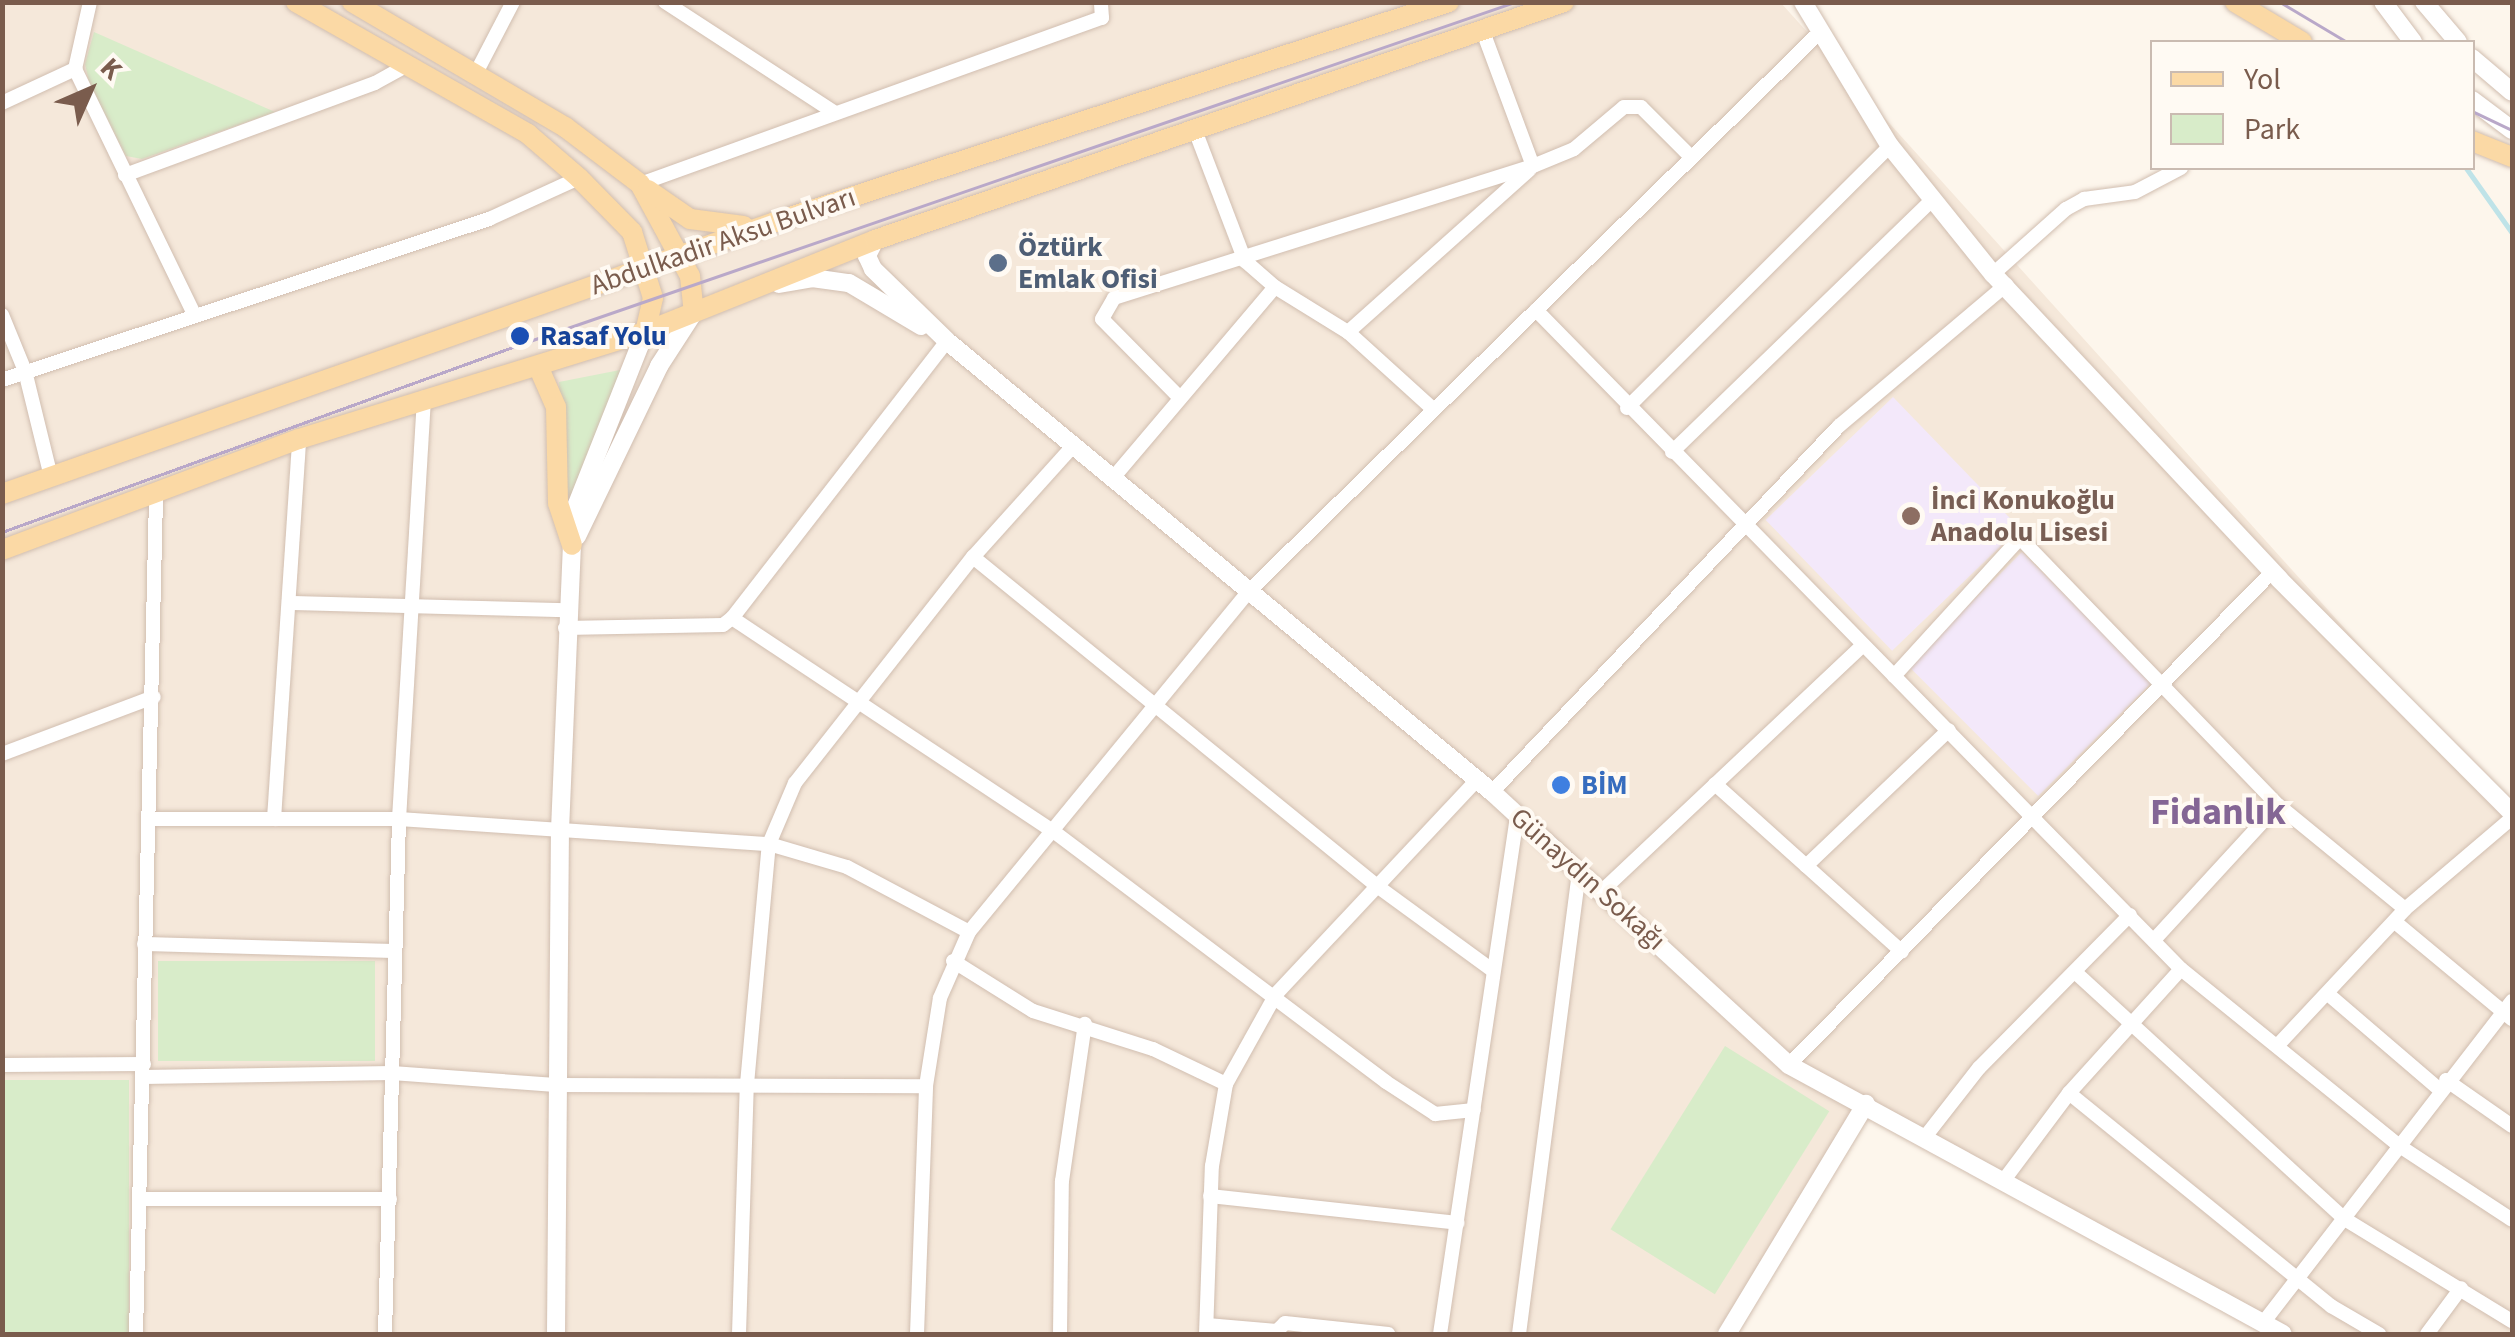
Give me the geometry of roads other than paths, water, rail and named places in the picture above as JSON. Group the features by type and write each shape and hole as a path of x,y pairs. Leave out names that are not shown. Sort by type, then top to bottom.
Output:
{"main road":[{"path":"296,2 528,134 579,178 632,232 653,298 645,332"},
{"path":"352,2 565,127 640,184 712,226 775,222"},
{"name":"Abdulkadir Aksu Bulvarı","path":"2,494 775,222 1449,2"},
{"path":"2,550 299,439 645,332 876,240 1564,2"},
{"path":"2235,2 2299,40"},
{"path":"2475,141 2512,157"},
{"path":"640,184 681,255 694,312"},
{"path":"538,366 549,379 556,407 558,503 572,545"}],"street":[{"path":"90,2 75,69 194,314"},
{"path":"476,74 513,2"},
{"path":"666,2 834,113"},
{"path":"640,184 1102,18 1101,2"},
{"path":"2383,2 2412,40"},
{"path":"2424,2 2456,40"},
{"path":"1799,4 1890,146 2000,279 2272,572 2512,815 2400,916 2276,1046"},
{"path":"1482,29 1533,166"},
{"path":"917,1334 926,1086 953,961 969,932 1249,590 1820,32"},
{"path":"2475,61 2512,92"},
{"path":"125,175 375,83 407,65"},
{"path":"2,103 75,69"},
{"path":"2475,102 2512,130"},
{"path":"1180,398 1102,319 1103,309 1114,298 1245,261 1533,166 1574,150 1624,107 1641,108 1690,156"},
{"path":"1195,130 1245,261 1275,288 1348,332 1434,410"},
{"path":"1627,408 1890,146"},
{"path":"1348,332 1533,166"},
{"path":"1388,1334 1285,1323 1277,1333 1206,1330 1210,1196 1226,1084 1276,994 1376,886 1749,528 1840,426 2000,279 2066,208 2084,199 2135,192 2177,170"},
{"path":"2,380 489,219 579,178"},
{"path":"1672,452 1932,200"},
{"path":"876,240 868,256 873,268 947,341"},
{"path":"758,287 812,278 848,283 947,341"},
{"path":"1112,478 1275,288"},
{"path":"1536,310 1627,408 2038,817 2181,968 2398,1145 2512,1220"},
{"path":"572,545 659,366 694,312"},
{"path":"2,314 25,371 51,478"},
{"path":"556,1334 560,830 572,545 576,504 645,332"},
{"path":"293,603 415,606 566,619 723,625 947,341"},
{"name":"Günaydın Sokağı","path":"947,341 1484,786 1603,890 1789,1066 1925,1136 2283,1334"},
{"path":"385,1334 399,819 415,606 424,398"},
{"path":"274,819 293,603 299,439"},
{"path":"739,1334 747,1084 769,844 795,783 973,556 1073,446"},
{"path":"136,1334 142,1199 144,944 152,819 156,495"},
{"path":"1894,676 2020,538 2278,805 2510,1011 2443,1084 2262,1323"},
{"path":"973,556 1376,886 1492,970"},
{"path":"1789,1066 2163,690 2272,572"},
{"path":"732,618 1053,831 1435,1114 1474,1110"},
{"path":"1603,890 1862,646"},
{"path":"2,754 154,697"},
{"path":"1806,866 1949,730"},
{"path":"1715,784 1902,952"},
{"path":"2154,940 2278,805"},
{"path":"1440,1334 1516,816"},
{"path":"152,819 399,819 769,844 847,867 969,932"},
{"path":"1519,1334 1579,868"},
{"path":"1925,1136 1980,1068 2130,915"},
{"path":"144,944 395,951"},
{"path":"953,961 1033,1011 1085,1024 1226,1084"},
{"path":"2004,1180 2069,1093 2181,968"},
{"path":"2075,972 2343,1218 2512,1321"},
{"path":"2328,994 2443,1084 2512,1126"},
{"path":"1060,1334 1062,1181 1085,1024"},
{"path":"2,1064 144,1071 392,1072 556,1085 926,1086"},
{"path":"2069,1093 2300,1276 2331,1306 2379,1334"},
{"path":"1727,1334 1866,1104"},
{"path":"1210,1196 1458,1222"},
{"path":"142,1199 390,1199"},
{"path":"2428,1334 2461,1288"}],"waterway":[{"path":"2467,170 2512,233"}],"tram line":[{"path":"2,532 521,344 1515,2"},
{"path":"2280,2 2344,40"},
{"path":"2475,112 2512,130"}],"place":[{"name":"Öztürk Emlak Ofisi","path":"998,263"},
{"name":"Rasaf Yolu","path":"520,336"},
{"name":"İnci Konukoğlu Anadolu Lisesi","path":"1911,516"},
{"name":"BİM","path":"1561,785"}],"district":[{"name":"Fidanlık","path":"2218,813"}]}
